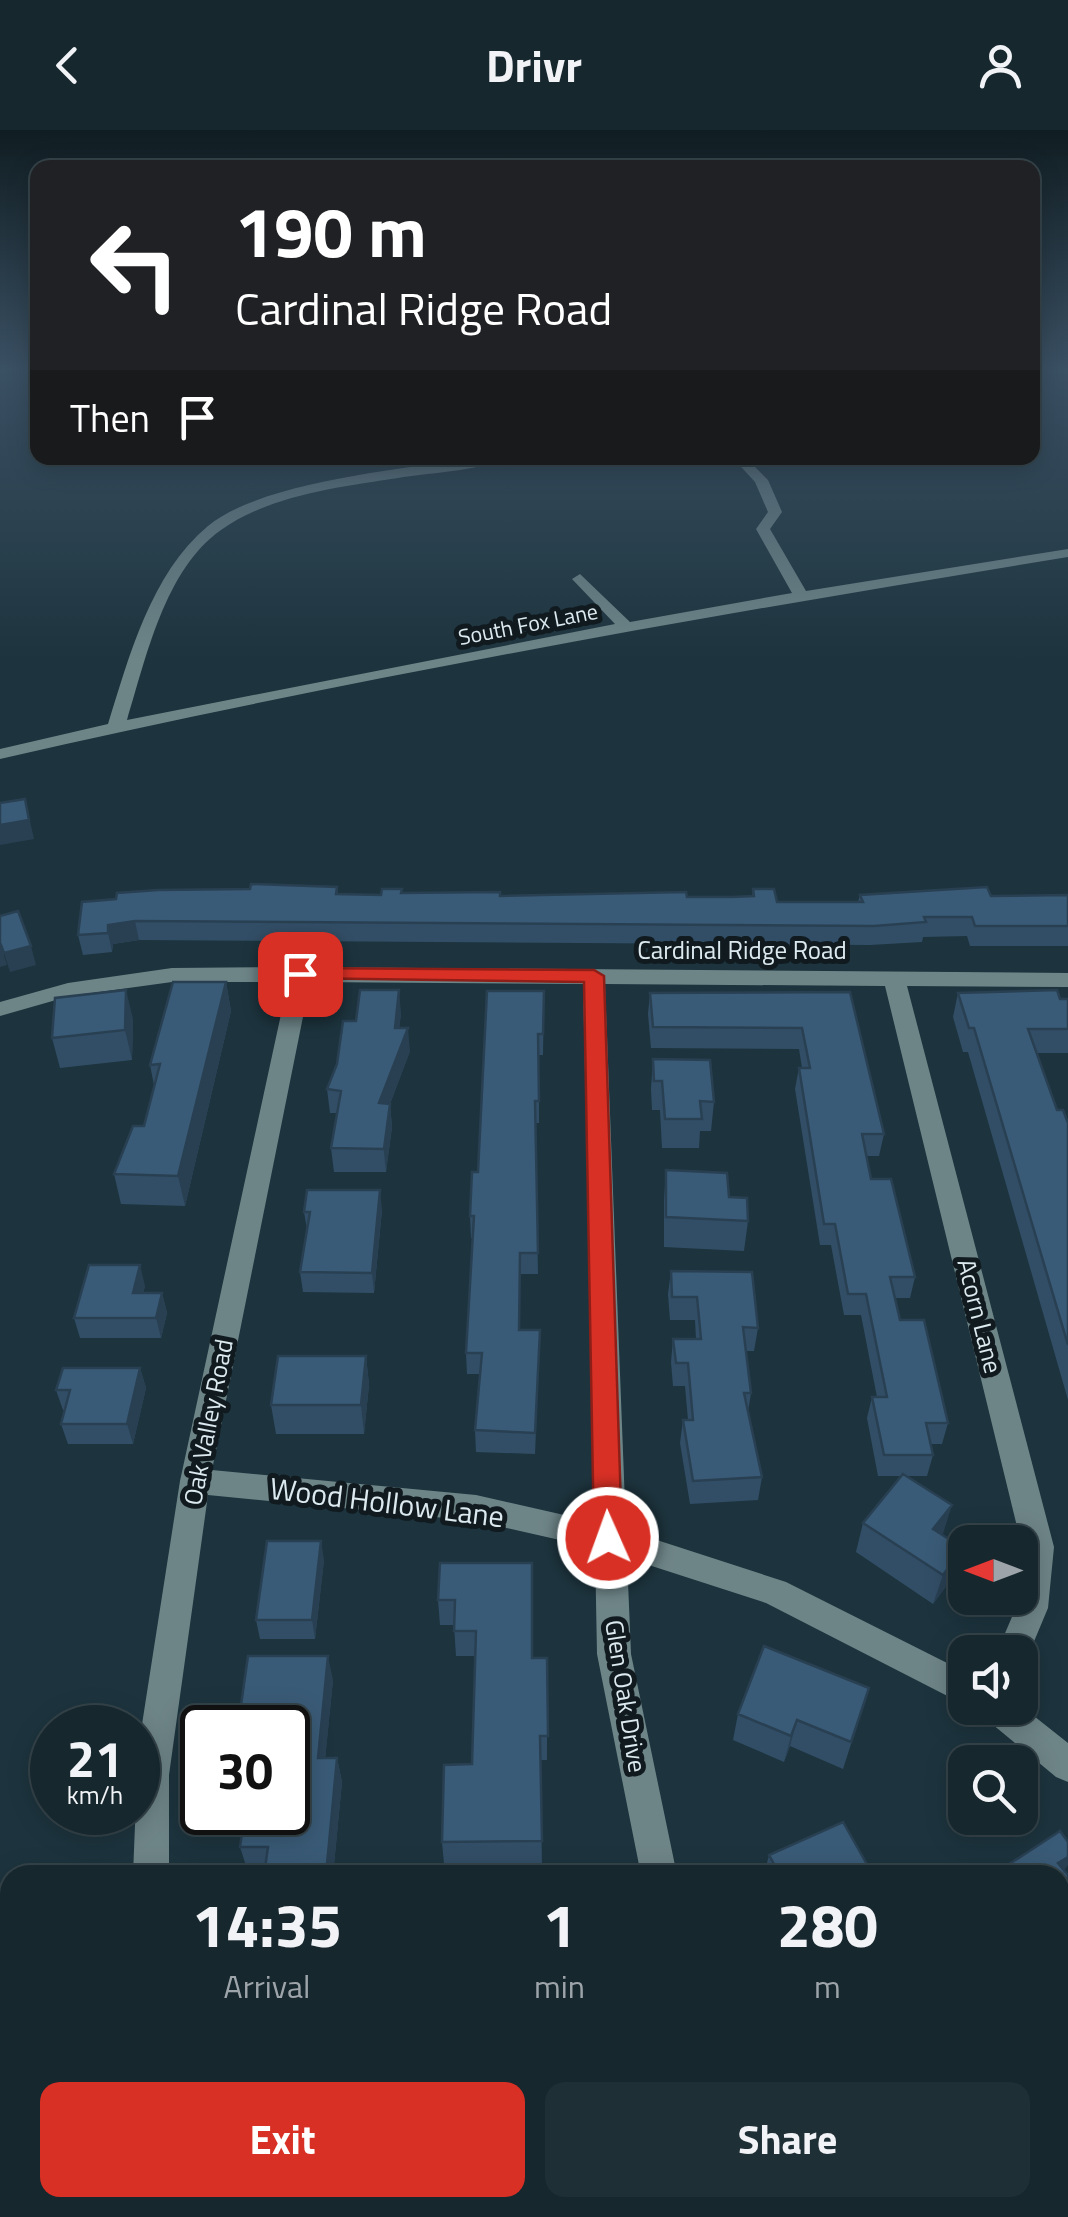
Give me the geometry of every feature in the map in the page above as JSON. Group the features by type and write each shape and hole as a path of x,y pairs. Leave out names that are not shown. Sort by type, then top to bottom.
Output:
{"street":[{"path":"116,727 158,612 177,574 211,530 259,504 448,467"},
{"path":"748,467 761,480 775,512 763,529 802,597"},
{"name":"South Fox Lane","path":"0,754 116,727 627,628 1068,553"},
{"path":"580,578 627,628"},
{"name":"Oak Valley Road","path":"150,1865 151,1774 195,1481 300,974"},
{"name":"Cardinal Ridge Road","path":"0,1009 68,990 172,975 1068,980"},
{"name":"Glen Oak Drive","path":"594,976 614,1654 657,1865"},
{"name":"Acorn Lane","path":"894,978 1038,1547 1032,1608 1020,1635"},
{"name":"Wood Hollow Lane","path":"195,1481 476,1508 608,1538 775,1592 948,1680"},
{"path":"1019,1725 1068,1765"}],"building":[{"path":"25,799 29,820 0,825 0,803"},
{"path":"251,884 337,887 336,894 381,895 382,889 402,889 401,893 500,892 500,896 686,892 687,897 732,897 754,896 753,889 774,889 777,902 863,902 860,895 987,887 991,896 1068,895 1068,926 975,926 972,917 924,917 926,922 874,926 135,921 108,925 108,933 78,935 82,902 116,899 117,893 250,889"},
{"path":"18,911 31,946 4,953 0,946 0,916"},
{"path":"173,982 226,982 178,1176 114,1174 133,1126 144,1126 160,1064 150,1065"},
{"path":"126,990 125,1030 52,1038 55,998"},
{"path":"360,990 399,990 395,1028 408,1028 379,1103 390,1104 384,1149 331,1148 341,1091 327,1089 337,1064 343,1021 356,1021"},
{"path":"1057,990 1060,999 1068,999 1068,1029 1028,1029 1057,1110 1063,1110 1068,1123 1068,1345 974,1028 969,1028 958,993"},
{"path":"487,991 544,991 543,1034 538,1034 539,1101 535,1101 538,1253 520,1253 519,1330 540,1330 535,1433 475,1430 482,1353 466,1353 474,1216 470,1216 472,1172 478,1172"},
{"path":"850,992 884,1134 862,1134 871,1179 891,1179 915,1277 890,1277 900,1320 924,1320 948,1423 926,1423 933,1455 884,1455 872,1397 887,1397 866,1294 848,1294 835,1224 824,1224 799,1068 810,1068 802,1028 653,1027 650,993"},
{"path":"653,1059 710,1060 714,1102 700,1101 702,1119 665,1119 662,1081 654,1081"},
{"path":"666,1170 727,1173 729,1197 747,1198 748,1221 666,1217"},
{"path":"307,1190 380,1190 372,1273 300,1272 310,1212 304,1212"},
{"path":"89,1265 140,1265 133,1293 162,1293 156,1318 74,1318"},
{"path":"671,1271 752,1272 758,1328 743,1327 751,1393 744,1393 762,1477 693,1481 683,1420 693,1420 688,1363 676,1363 673,1339 701,1339 697,1297 672,1297"},
{"path":"278,1356 366,1356 361,1405 271,1405"},
{"path":"63,1368 140,1368 127,1424 61,1424 70,1390 56,1390"},
{"path":"903,1474 952,1505 933,1529 948,1538 948,1568 943,1575 863,1523"},
{"path":"267,1541 321,1541 312,1620 256,1620"},
{"path":"440,1563 532,1563 532,1658 547,1658 548,1736 540,1736 542,1841 442,1842 444,1765 472,1764 476,1631 454,1631 455,1600 438,1600"},
{"path":"764,1646 869,1688 851,1742 797,1720 791,1736 738,1714"},
{"path":"248,1656 328,1656 318,1758 337,1758 327,1865 265,1865 268,1847 240,1847 242,1835 310,1835 310,1705 241,1705"},
{"path":"843,1822 867,1865 774,1865 769,1855"},
{"path":"1060,1831 1068,1842 1068,1857 1060,1865 1008,1865"}],"route":[{"path":"300,974 594,976 608,1538"}]}
